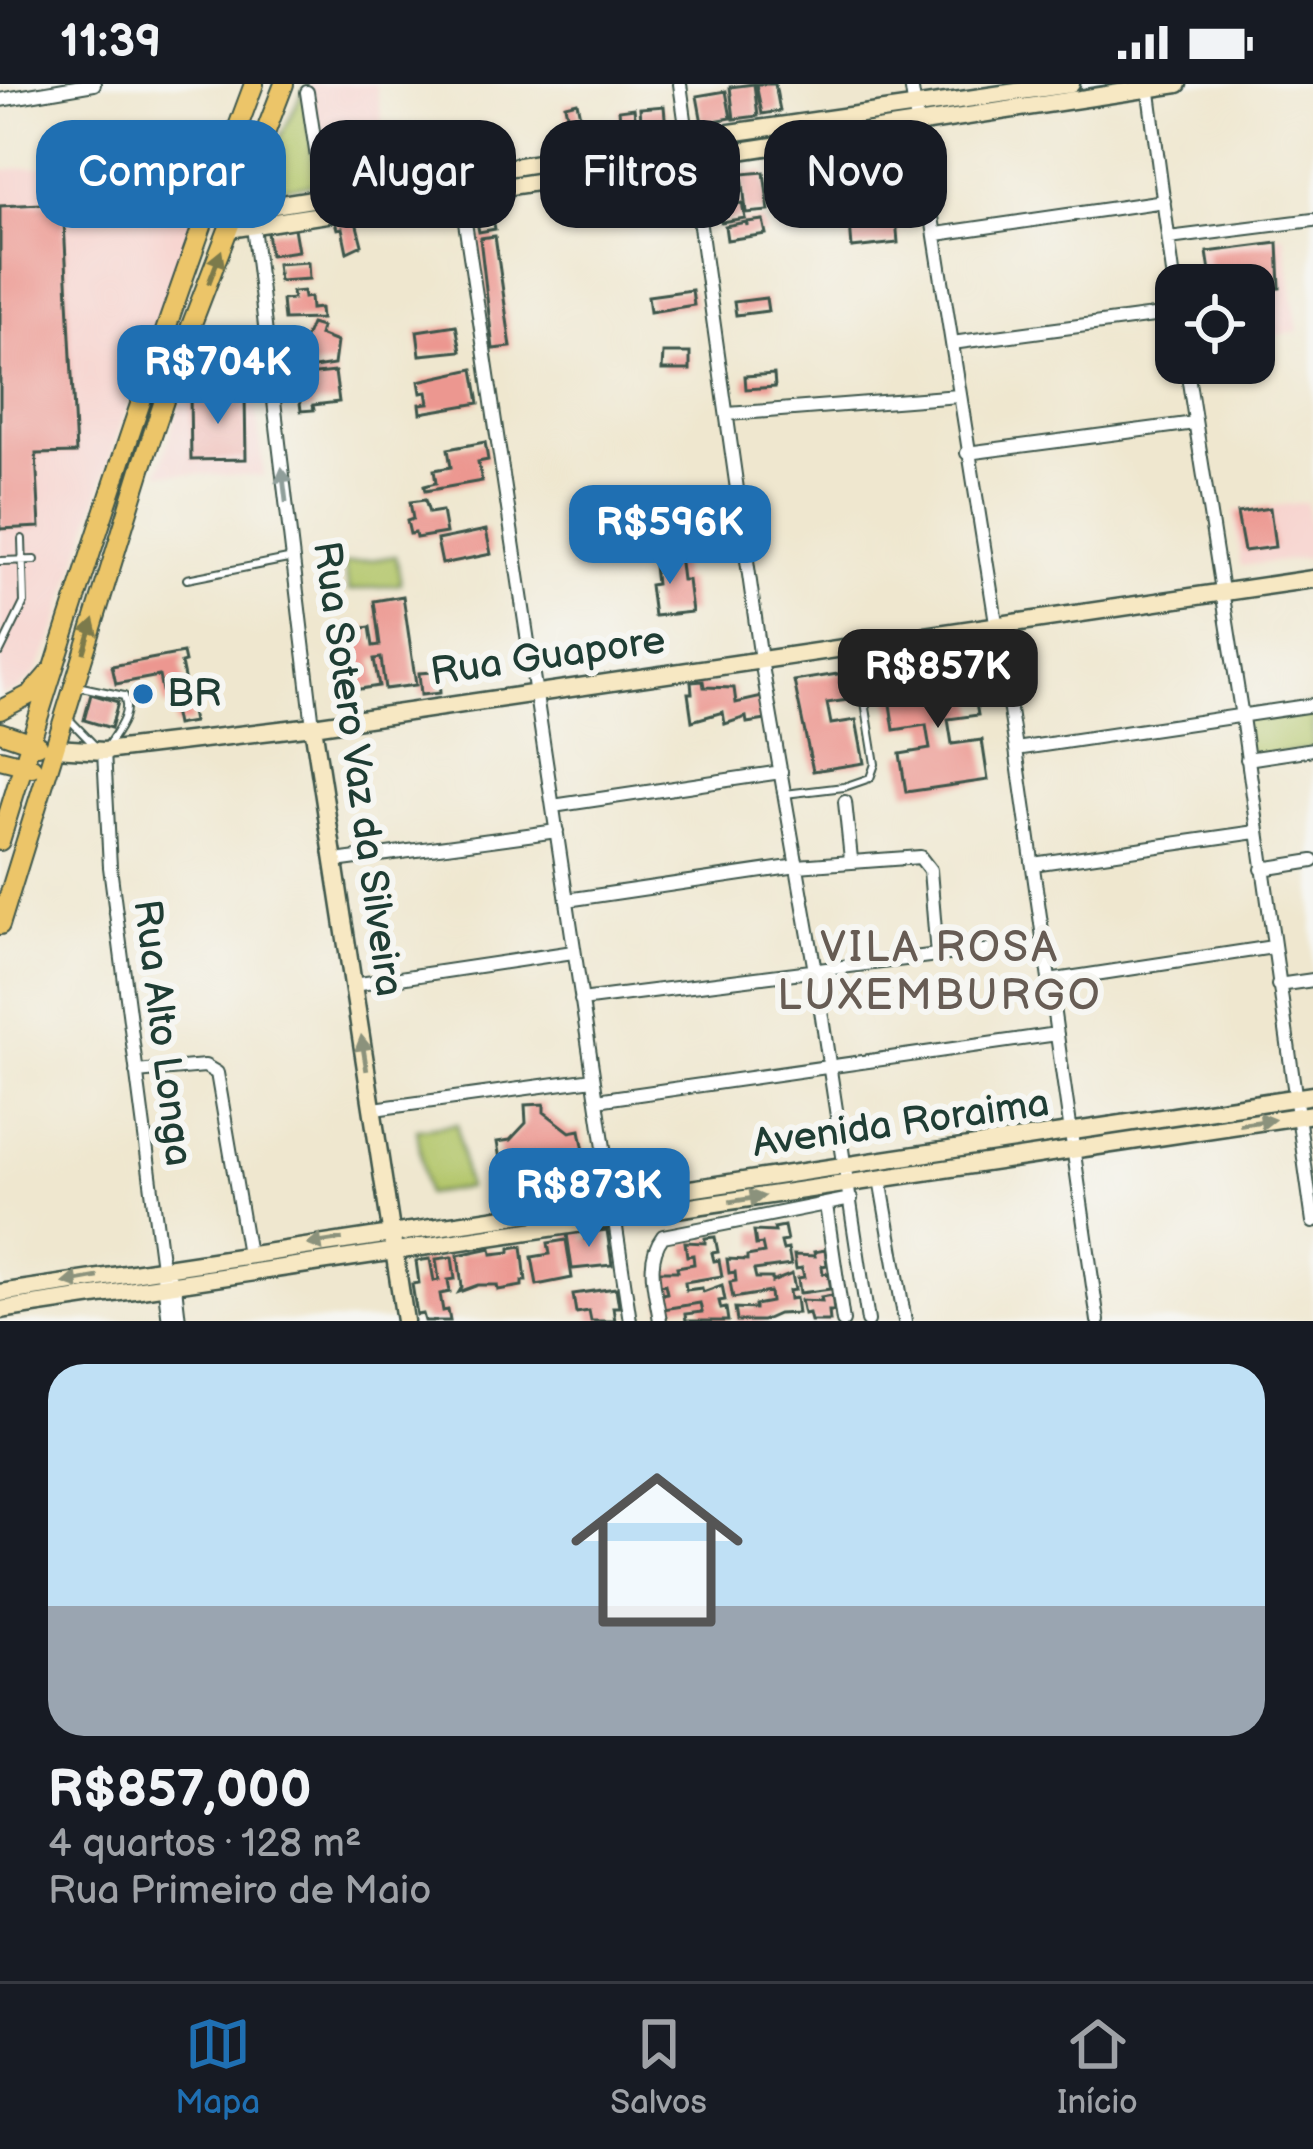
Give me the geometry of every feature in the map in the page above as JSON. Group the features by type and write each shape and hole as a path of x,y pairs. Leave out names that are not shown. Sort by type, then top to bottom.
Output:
{"main road":[{"path":"0,841 118,463 254,84"},
{"path":"270,120 284,84"},
{"path":"0,925 176,365 230,228"},
{"path":"0,710 31,694 54,669"},
{"path":"0,732 52,758"},
{"path":"0,759 23,766 52,758"}],"street":[{"path":"0,100 48,88 94,84"},
{"path":"680,84 685,120"},
{"path":"910,84 1016,749 1098,1321"},
{"path":"740,134 916,118 1038,86 1071,84"},
{"path":"740,150 916,118 1178,84"},
{"path":"1148,86 1172,264"},
{"path":"307,92 311,120"},
{"path":"937,234 1164,201"},
{"path":"1169,238 1313,220"},
{"name":"Rua Sotero Vaz da Silveira","path":"254,228 313,726 405,1321"},
{"path":"467,228 630,1321"},
{"path":"700,228 761,660 815,971 868,1321"},
{"path":"952,344 1155,316"},
{"path":"1189,384 1278,985 1305,1106 1313,1222"},
{"path":"728,414 958,396"},
{"path":"967,453 1195,423"},
{"name":"Rua Guapore","path":"52,758 313,726 1313,579"},
{"path":"1016,749 1313,705"},
{"path":"1247,759 1313,749"},
{"name":"Rua Alto Longa","path":"102,751 110,867 162,1266"},
{"path":"553,806 781,772"},
{"path":"845,802 850,859"},
{"path":"335,861 557,831"},
{"path":"1033,864 1256,832"},
{"path":"567,900 850,859 912,856 927,863 938,955"},
{"path":"1262,869 1313,861"},
{"path":"581,1000 1044,946"},
{"path":"1049,981 1273,946"},
{"path":"353,985 573,952"},
{"path":"1278,985 1313,980"},
{"path":"597,1100 1057,1034"},
{"path":"136,1072 205,1066 217,1073 248,1254"},
{"path":"374,1109 593,1079"},
{"name":"Avenida Roraima","path":"0,1293 611,1199 848,1183 1000,1153 1305,1106"},
{"name":"Avenida Roraima","path":"0,1310 880,1179 1000,1153"},
{"path":"880,1179 905,1321"},
{"path":"660,1321 652,1264 663,1236 826,1204 848,1183"},
{"path":"826,1204 843,1321"},
{"path":"162,1266 179,1321"},
{"path":"169,1321 170,1287"}],"lane":[{"path":"0,652 24,603 22,539"},
{"path":"187,579 293,558"},
{"path":"0,561 35,560"},
{"path":"785,794 844,788 870,778 874,764 862,683"},
{"path":"65,716 102,751 126,717 124,696 74,685"}],"shaded area":[{"path":"309,84 376,84 382,120 315,120"},
{"path":"36,167 36,228 191,228 52,641 36,673 17,691 0,695 0,170"},
{"path":"1284,235 1298,332 1275,335 1275,264 1197,264 1195,248"},
{"path":"252,376 264,476 159,473 187,377"},
{"path":"1307,502 1313,557 1241,566 1234,511"}],"green space":[{"path":"304,89 310,185 286,187 286,125"},
{"path":"396,556 401,584 349,591 344,564"},
{"path":"1313,705 1313,749 1247,759 1242,717"},
{"path":"457,1124 467,1188 426,1194 417,1129"}],"building":[{"path":"754,84 758,116 734,119 730,87"},
{"path":"756,84 775,84 780,111 762,114"},
{"path":"726,91 731,118 701,120 697,96"},
{"path":"577,102 581,120 568,120 565,105"},
{"path":"664,106 665,120 641,120 640,108"},
{"path":"634,108 636,120 620,120 619,110"},
{"path":"764,172 764,211 746,213 742,174"},
{"path":"36,204 36,228 64,228 76,453 36,454 40,527 0,529 0,206"},
{"path":"763,220 766,234 727,240 725,228 740,228 740,223 747,226 747,222"},
{"path":"294,228 298,251 270,255 267,232"},
{"path":"342,228 358,228 362,245 347,252"},
{"path":"850,228 897,228 898,243 852,248"},
{"path":"495,236 511,347 493,349 480,238"},
{"path":"1278,243 1280,288 1275,289 1275,264 1209,264 1207,252"},
{"path":"308,262 309,279 279,281 277,264"},
{"path":"692,290 694,305 650,312 648,296"},
{"path":"303,291 304,298 310,297 311,309 320,308 321,319 284,320 282,300"},
{"path":"766,298 768,311 736,315 734,302"},
{"path":"311,324 321,327 319,335 337,342 334,365 301,370 300,350"},
{"path":"456,325 461,351 420,355 417,331"},
{"path":"207,330 225,337 211,377 192,370"},
{"path":"663,353 690,353 690,370 662,370"},
{"path":"473,369 479,403 421,413 420,404 429,403 419,381"},
{"path":"335,372 339,402 301,411 297,376"},
{"path":"774,374 775,387 746,389 745,376"},
{"path":"190,394 245,394 246,459 191,460"},
{"path":"485,442 488,460 478,462 482,481 425,491 424,486 436,483 434,470 451,467 448,449"},
{"path":"425,500 429,513 442,511 446,533 416,538 415,533 410,534 410,502"},
{"path":"1270,508 1275,547 1244,551 1237,513"},
{"path":"486,530 491,554 442,564 437,540"},
{"path":"679,554 692,612 654,616 653,557"},
{"path":"403,596 416,685 385,689 381,658 374,659 379,686 347,691 338,632 370,627 373,646 380,645 374,601"},
{"path":"183,653 193,722 176,725 172,705 165,706 159,676 116,684 112,666"},
{"path":"433,672 440,693 421,695 419,673"},
{"path":"850,672 855,699 827,703 831,724 856,720 864,763 813,771 794,681"},
{"path":"937,673 938,679 971,674 978,715 948,719 952,744 982,740 988,780 906,792 900,754 930,749 926,725 894,730 887,685"},
{"path":"703,681 704,687 734,688 736,703 762,697 766,720 747,723 746,717 725,724 723,712 692,721 691,682"},
{"path":"91,694 118,702 111,728 84,720"},
{"path":"544,1104 544,1112 570,1132 580,1130 584,1151 569,1153 554,1176 555,1187 536,1189 535,1179 512,1163 501,1165 497,1142 510,1140 526,1123 525,1105"},
{"path":"784,1226 787,1241 781,1242 783,1250 788,1249 791,1265 754,1270 756,1278 772,1278 772,1282 792,1274 795,1290 789,1291 790,1299 796,1298 798,1313 737,1321 735,1308 755,1309 755,1305 771,1302 770,1292 733,1298 730,1282 736,1281 735,1272 729,1273 727,1259 747,1260 747,1256 764,1253 762,1244 756,1245 754,1231 775,1232 774,1228"},
{"path":"607,1230 612,1265 572,1269 567,1234 584,1231 585,1239 591,1238 591,1232"},
{"path":"715,1237 718,1252 712,1253 714,1261 719,1260 722,1276 685,1282 686,1290 702,1288 703,1292 722,1285 725,1300 719,1301 728,1321 686,1321 685,1314 702,1312 700,1303 663,1309 661,1294 667,1293 657,1271 678,1271 677,1267 694,1264 685,1242 705,1243 705,1238"},
{"path":"566,1240 572,1278 537,1285 532,1257 550,1254 548,1243"},
{"path":"522,1246 526,1281 522,1286 498,1290 497,1285 478,1285 459,1292 458,1255 491,1248 492,1254 510,1252"},
{"path":"825,1250 823,1274 828,1273 831,1289 800,1293 798,1278 804,1277 802,1268 796,1269 794,1255 815,1256 814,1252"},
{"path":"452,1257 455,1279 448,1280 450,1292 440,1294 450,1321 425,1321 423,1314 417,1315 412,1284 419,1283 416,1261 430,1259 434,1281 439,1280 436,1259"},
{"path":"616,1288 615,1321 591,1321 589,1311 576,1313 573,1294"},
{"path":"832,1295 830,1321 811,1321 809,1313 804,1314 801,1300 822,1301 821,1297"}],"place":[{"name":"BR","path":"143,694"}],"district":[{"name":"VILA ROSA LUXEMBURGO","path":"940,972"}]}
